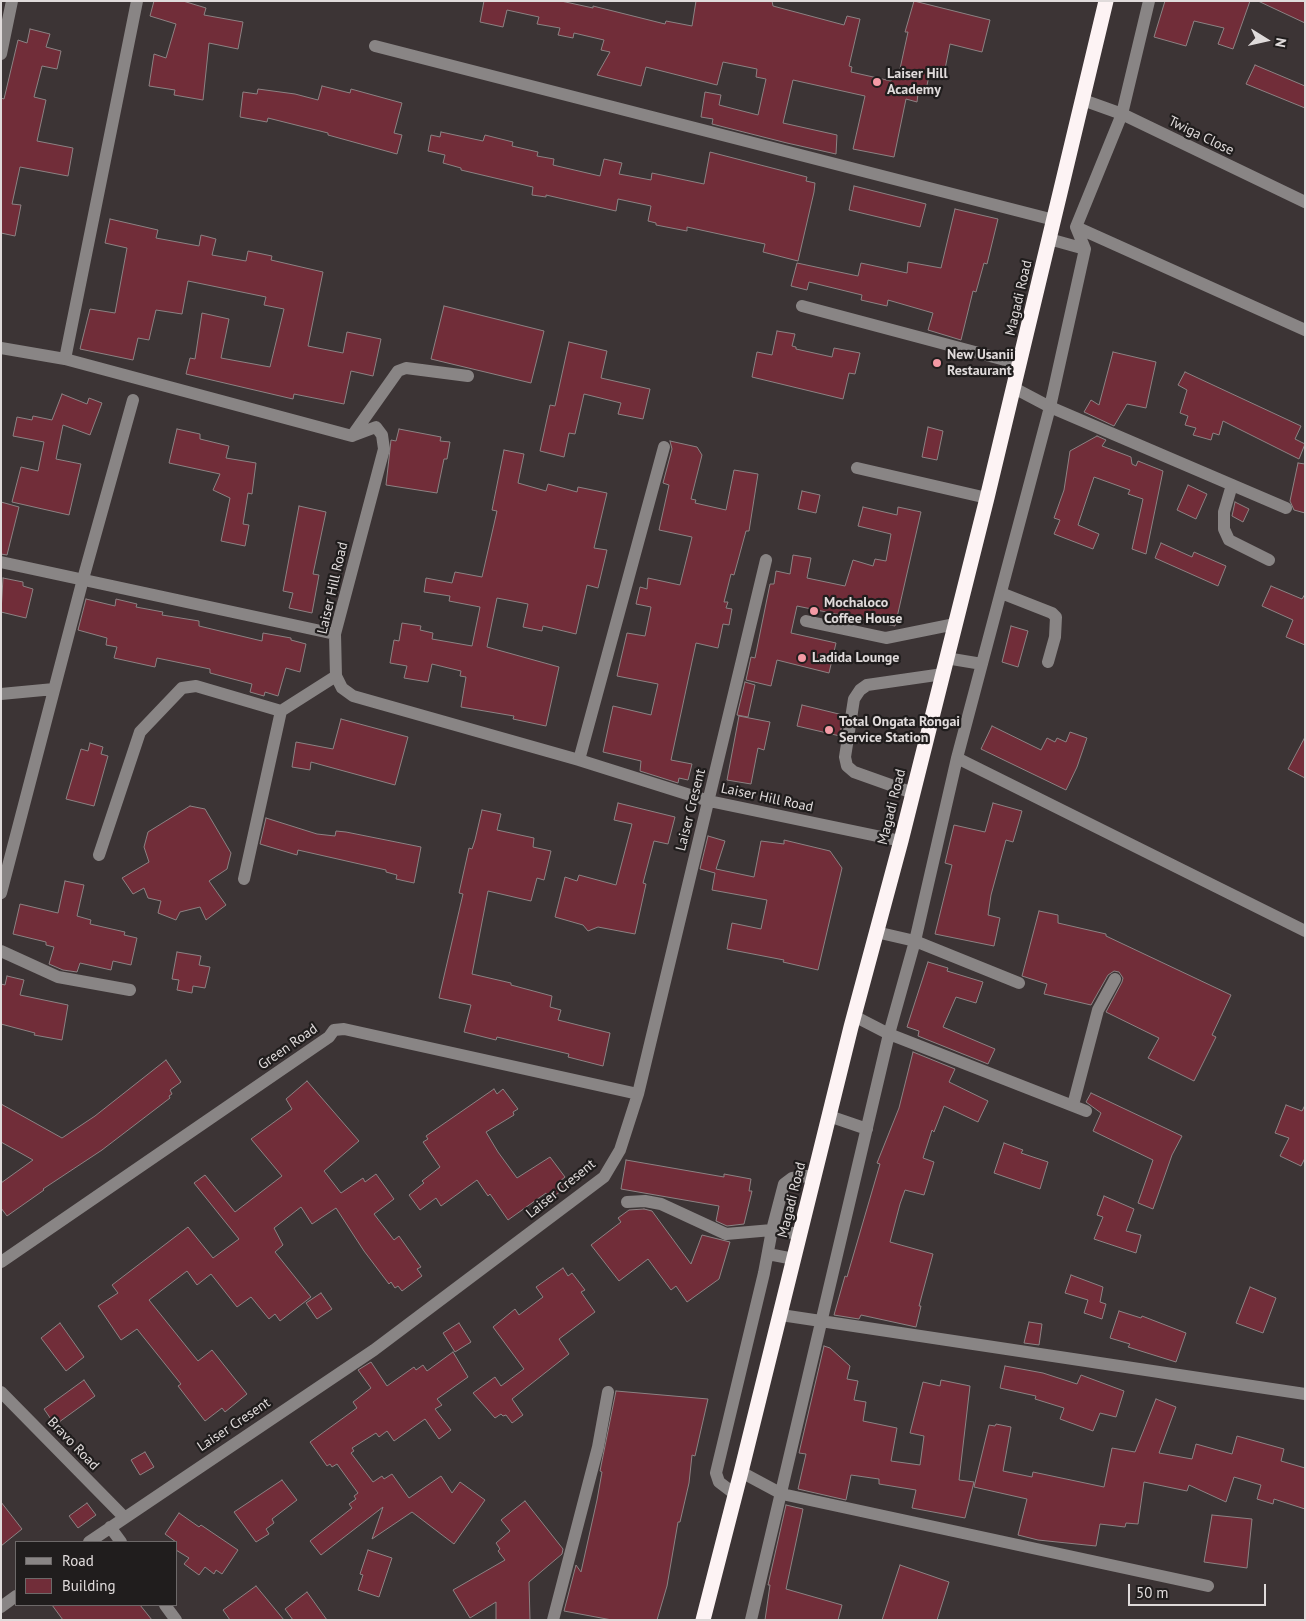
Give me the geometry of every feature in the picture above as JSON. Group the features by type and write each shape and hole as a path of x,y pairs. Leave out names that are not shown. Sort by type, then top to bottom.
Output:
{"highway":[{"name":"Magadi Road","path":"703,1620 742,1472 854,1016 987,498 1106,1"}],"street":[{"path":"1,54 12,1"},
{"path":"65,359 137,1"},
{"path":"751,1620 782,1494 866,1128 914,940 957,758 1050,407 1085,249 1076,227 1122,114 1149,1"},
{"path":"375,46 1054,220"},
{"name":"Twiga Close","path":"1083,100 1122,114 1305,202"},
{"path":"1076,227 1305,330"},
{"path":"1049,239 1085,249"},
{"path":"802,306 1020,364"},
{"path":"1,348 65,359 352,436 398,370 406,368 468,376"},
{"path":"1014,388 1050,407 1286,508"},
{"path":"1,893 83,579 133,400"},
{"name":"Laiser Hill Road","path":"352,436 376,427 382,435 384,449 335,634 336,676 342,688 354,696 579,760 709,801 900,841"},
{"path":"579,760 664,447"},
{"path":"857,468 987,498"},
{"path":"1232,485 1224,512 1224,529 1229,540 1269,560"},
{"name":"Laiser Cresent","path":"90,1541 374,1350 604,1177 620,1150 638,1094 766,560"},
{"path":"1,562 335,634"},
{"path":"1001,593 1052,613 1056,617 1055,637 1048,662"},
{"path":"806,621 886,638 955,624"},
{"path":"946,658 982,664"},
{"path":"913,792 854,772 847,766 844,757 854,699 860,690 867,685 943,674"},
{"path":"244,878 281,711 336,676"},
{"path":"99,855 140,732 182,688 196,686 281,711"},
{"path":"1,694 54,689"},
{"path":"957,758 1305,931"},
{"path":"876,932 914,940 1019,983"},
{"path":"1,951 58,977 130,990"},
{"path":"1073,1105 1098,1010 1115,979"},
{"path":"854,1016 889,1034 1086,1111"},
{"name":"Green Road","path":"1,1262 329,1037 334,1030 344,1029 638,1094"},
{"path":"829,1116 866,1128"},
{"path":"736,1495 719,1482 716,1473 772,1230 784,1184 792,1178 815,1175"},
{"path":"627,1202 645,1201 661,1204 726,1234 772,1230 800,1234"},
{"path":"768,1254 794,1259"},
{"path":"781,1314 822,1322 1305,1394"},
{"name":"Bravo Road","path":"1,1392 124,1517"},
{"path":"553,1620 598,1447 608,1392"},
{"path":"742,1472 782,1494 1208,1586"},
{"path":"110,1527 120,1541"},
{"path":"1,1607 15,1597"},
{"path":"166,1606 176,1620"}],"building":[{"path":"154,1 183,1 206,8 204,15 243,22 238,49 209,43 203,100 174,95 175,90 149,86 154,54 166,58 176,24 150,16"},
{"path":"484,1 561,1 593,8 593,6 665,24 666,21 692,26 696,1 772,1 773,6 844,25 847,16 860,19 849,66 852,67 851,72 891,81 892,76 898,78 908,32 905,32 914,1 990,20 982,52 950,44 944,74 930,71 925,95 918,94 917,102 906,99 894,157 853,149 865,96 793,80 783,123 837,135 836,154 787,143 712,124 713,119 701,117 705,92 721,95 719,105 758,115 766,79 756,77 757,69 723,62 717,85 646,67 641,86 597,75 610,52 601,50 604,40 574,33 573,38 558,35 560,28 537,24 539,17 507,10 503,27 480,22"},
{"path":"1165,1 1250,1 1233,49 1218,44 1224,28 1194,21 1186,46 1154,37"},
{"path":"1258,1 1305,1 1305,23"},
{"path":"30,29 50,34 46,47 61,51 57,69 42,66 34,97 46,100 37,141 73,148 68,176 20,167 12,204 21,205 15,236 1,233 1,98 4,99 18,40 27,43"},
{"path":"1255,65 1305,86 1305,108 1246,84"},
{"path":"322,86 350,93 351,89 402,103 394,133 402,135 397,154 328,135 328,133 268,118 267,122 240,117 243,92 257,94 258,89 295,94 318,100"},
{"path":"441,132 483,141 485,135 513,142 512,146 538,152 537,156 554,159 553,165 600,176 604,159 622,163 619,174 651,180 652,173 704,184 710,152 807,177 806,181 815,183 798,261 763,252 765,244 687,227 687,231 656,225 656,223 648,221 651,206 618,199 616,211 546,195 546,197 532,195 533,187 461,170 461,168 443,163 445,155 428,151 431,135 440,137"},
{"path":"854,186 926,204 920,227 849,210"},
{"path":"955,209 998,219 987,264 984,263 976,292 973,291 961,340 928,330 933,313 888,300 887,306 861,300 862,295 809,282 807,290 791,286 797,263 858,276 861,263 907,273 908,262 941,268"},
{"path":"110,219 158,230 156,238 199,246 201,235 216,239 212,255 246,261 248,251 272,256 271,260 323,272 308,346 343,353 347,332 381,339 373,376 351,371 344,404 294,394 293,399 186,374 190,358 195,359 202,313 229,319 221,358 270,367 284,309 264,305 266,297 188,281 182,314 156,310 149,340 138,338 133,360 80,349 90,309 115,313 127,248 105,243"},
{"path":"444,306 544,331 531,383 431,359"},
{"path":"777,331 795,334 792,346 796,347 796,349 832,357 834,348 860,353 855,374 849,373 843,399 752,377 757,352 772,355"},
{"path":"569,342 607,351 601,378 650,389 643,419 618,414 621,403 584,394 575,434 569,433 564,457 540,451 550,405 555,406"},
{"path":"1113,352 1156,362 1146,408 1127,404 1114,426 1084,412 1091,400 1099,405"},
{"path":"1185,372 1301,426 1295,439 1305,444 1299,459 1223,421 1219,435 1213,433 1211,440 1193,435 1196,428 1185,425 1188,416 1180,413 1187,390 1178,385"},
{"path":"62,394 87,404 89,398 102,403 90,435 63,425 56,459 81,464 69,515 12,502 21,467 38,471 44,442 13,436 17,417 32,420 33,416 52,420"},
{"path":"928,427 943,431 937,460 922,457"},
{"path":"177,429 200,434 200,439 229,446 226,458 256,463 252,494 248,493 243,524 249,525 245,546 221,541 230,498 213,490 220,474 169,463"},
{"path":"399,429 441,437 440,441 450,442 447,459 444,459 437,493 386,485 391,440 396,441"},
{"path":"1097,436 1106,440 1102,446 1131,457 1132,464 1136,466 1138,461 1163,471 1146,554 1132,549 1143,499 1128,494 1130,490 1094,477 1078,525 1099,534 1093,549 1054,534 1060,520 1054,518 1064,490 1070,451"},
{"path":"670,441 697,447 702,455 691,499 696,500 695,503 726,510 734,470 758,474 749,531 746,531 734,575 731,574 724,602 728,602 726,608 732,609 729,625 723,624 718,648 696,643 671,760 692,764 688,780 679,778 678,783 640,771 641,761 603,752 613,706 651,715 658,684 617,676 627,633 645,636 651,607 636,604 640,587 647,589 648,578 680,585 692,537 659,530 669,485 663,483 672,449"},
{"path":"504,450 524,454 518,483 546,491 548,484 577,492 578,487 607,493 594,548 607,550 598,588 587,585 576,634 543,626 542,631 523,627 528,604 497,598 487,647 559,667 546,726 513,719 514,716 461,707 466,677 460,676 461,671 432,664 428,682 404,678 407,666 390,663 394,640 399,641 402,623 421,626 420,630 433,633 432,639 472,646 480,607 449,601 450,596 424,592 426,578 452,583 455,572 482,577 497,511 492,510"},
{"path":"1298,463 1305,464 1305,513 1294,510 1290,501"},
{"path":"1188,485 1207,494 1196,519 1177,510"},
{"path":"802,491 820,495 816,513 798,509"},
{"path":"1,502 19,507 7,555 1,554"},
{"path":"1235,502 1249,509 1243,522 1232,516"},
{"path":"299,506 326,512 313,574 319,575 312,613 289,608 293,593 283,591"},
{"path":"863,507 897,515 898,507 921,512 895,626 797,606 791,633 836,643 829,673 777,660 771,686 746,680 751,657 755,658 770,584 774,584 776,571 790,574 793,555 811,558 807,578 845,586 853,560 873,566 875,559 886,561 891,534 858,526"},
{"path":"1161,543 1192,557 1194,552 1226,566 1218,586 1155,558"},
{"path":"3,578 23,582 23,586 33,589 26,618 1,612"},
{"path":"1271,586 1302,599 1305,594 1305,645 1286,637 1293,620 1262,606"},
{"path":"86,599 115,606 116,599 137,604 136,607 163,612 162,615 199,621 199,626 262,641 263,633 291,638 291,640 306,644 300,672 286,668 278,696 265,692 264,696 250,692 252,684 210,673 210,669 157,658 155,667 114,658 117,647 106,645 107,638 78,630"},
{"path":"1011,626 1028,631 1018,667 1002,662"},
{"path":"745,682 755,685 748,717 737,715"},
{"path":"802,705 843,715 840,736 797,726"},
{"path":"739,716 770,722 764,750 758,748 751,784 727,780"},
{"path":"341,719 408,737 395,785 311,762 310,770 292,767 296,742 333,749"},
{"path":"992,726 1041,750 1047,738 1055,742 1057,738 1066,742 1070,732 1087,738 1077,767 1066,790 981,749"},
{"path":"1305,737 1305,778 1288,769"},
{"path":"90,743 103,747 101,754 108,756 94,806 66,799 81,749 88,751"},
{"path":"618,803 675,817 668,844 654,841 643,883 646,884 635,934 598,927 588,931 583,925 555,917 565,877 577,881 579,875 616,885 632,824 614,820"},
{"path":"993,803 1022,811 1013,842 1006,840 991,895 988,915 1000,918 994,946 935,934 952,865 945,863 954,825 985,832"},
{"path":"190,806 205,809 231,853 227,869 209,881 226,905 206,920 200,907 180,912 176,920 158,913 161,901 148,898 144,888 133,894 122,878 149,862 144,847 148,832"},
{"path":"482,810 501,814 497,830 534,838 533,847 551,851 544,880 537,878 531,901 488,891 472,974 511,983 511,985 552,996 550,1007 561,1010 558,1020 610,1033 603,1066 568,1057 569,1054 497,1037 496,1040 464,1032 471,1005 439,998 463,894 459,893 469,848 472,849"},
{"path":"266,818 317,834 335,836 336,831 346,832 421,847 414,883 396,879 397,875 386,872 386,870 298,850 297,855 260,844"},
{"path":"708,836 725,841 716,869 754,877 761,841 784,844 784,840 830,851 842,868 818,970 783,962 784,960 727,949 732,923 761,929 767,900 712,890 715,873 700,869"},
{"path":"65,881 84,885 77,916 91,920 90,924 125,932 124,935 137,938 131,965 113,961 111,970 80,963 77,972 63,970 49,964 54,947 46,945 46,942 13,934 20,904 58,913"},
{"path":"1039,911 1058,915 1058,923 1106,934 1106,936 1231,995 1212,1035 1216,1037 1194,1081 1148,1058 1159,1038 1106,1012 1122,982 1123,978 1119,972 1114,971 1108,975 1091,1005 1044,994 1047,984 1022,976"},
{"path":"177,952 201,956 199,965 210,967 205,988 193,986 192,993 177,990 179,980 172,979"},
{"path":"928,962 948,968 947,971 983,982 976,1003 956,997 943,1027 995,1049 988,1064 918,1036 919,1031 907,1027"},
{"path":"7,976 24,980 20,995 68,1005 62,1040 34,1035 35,1033 1,1024 1,984 5,985"},
{"path":"913,1052 955,1069 949,1082 988,1101 978,1122 944,1106 934,1132 932,1130 923,1158 934,1162 924,1195 905,1190 900,1204 890,1242 933,1254 919,1306 921,1306 916,1327 861,1315 859,1319 834,1315 880,1164 877,1163 899,1108"},
{"path":"166,1060 181,1082 170,1090 172,1094 169,1096 170,1098 102,1150 43,1189 7,1216 1,1208 1,1183 33,1160 1,1142 1,1104 62,1138 95,1116"},
{"path":"307,1081 359,1141 324,1171 341,1193 363,1178 365,1182 376,1174 394,1199 374,1214 394,1240 399,1236 421,1267 417,1269 422,1276 402,1291 398,1286 395,1288 391,1282 389,1284 364,1251 336,1208 312,1224 301,1207 274,1228 283,1245 275,1252 311,1297 280,1321 275,1314 269,1319 251,1297 237,1307 211,1274 197,1285 187,1271 149,1300 198,1361 212,1350 247,1394 225,1412 222,1408 205,1421 178,1386 181,1384 137,1329 121,1340 98,1306 118,1293 112,1285 188,1227 213,1258 239,1239 194,1183 205,1175 235,1212 282,1176 251,1139 292,1109 286,1099"},
{"path":"494,1089 497,1094 503,1089 518,1109 513,1112 514,1115 486,1132 498,1152 517,1178 550,1157 565,1177 559,1182 564,1189 550,1199 546,1193 508,1220 490,1194 488,1196 477,1180 441,1206 436,1198 420,1210 409,1195 424,1183 422,1181 440,1167 423,1142 428,1139 426,1136"},
{"path":"1091,1093 1182,1136 1172,1155 1153,1209 1138,1203 1153,1160 1093,1131 1101,1113 1086,1102"},
{"path":"1286,1105 1302,1111 1305,1105 1305,1158 1301,1166 1280,1156 1289,1138 1275,1133"},
{"path":"1004,1143 1023,1150 1021,1153 1048,1162 1040,1189 994,1173"},
{"path":"626,1160 724,1177 724,1174 751,1179 749,1191 752,1191 744,1224 727,1226 716,1221 719,1206 621,1189"},
{"path":"1104,1196 1134,1209 1126,1231 1141,1235 1136,1253 1094,1239 1103,1217 1097,1215"},
{"path":"644,1209 652,1211 691,1264 702,1235 730,1242 719,1279 687,1302 676,1286 671,1290 648,1259 619,1281 591,1245 621,1222 618,1218 629,1210"},
{"path":"563,1268 568,1276 572,1273 585,1290 581,1292 595,1312 559,1339 569,1354 512,1399 523,1415 512,1423 506,1415 503,1416 501,1414 495,1418 473,1393 495,1377 501,1386 524,1369 493,1327 515,1309 519,1315 543,1297 536,1287"},
{"path":"1071,1275 1103,1287 1100,1302 1106,1304 1102,1319 1084,1313 1088,1300 1065,1293"},
{"path":"1250,1287 1276,1298 1263,1333 1236,1323"},
{"path":"321,1293 332,1309 317,1319 306,1303"},
{"path":"1119,1311 1141,1318 1142,1316 1186,1333 1176,1362 1128,1347 1130,1344 1110,1338"},
{"path":"1029,1322 1042,1324 1039,1345 1024,1343"},
{"path":"60,1323 84,1357 66,1371 41,1338"},
{"path":"459,1323 471,1342 455,1352 443,1333"},
{"path":"824,1346 830,1348 850,1366 847,1379 858,1381 854,1400 866,1402 863,1421 897,1428 891,1461 920,1465 924,1436 910,1433 923,1382 940,1386 941,1380 970,1386 959,1480 974,1482 965,1518 912,1508 916,1490 879,1484 879,1479 851,1475 846,1500 798,1489 806,1454 799,1453"},
{"path":"453,1352 468,1377 437,1399 442,1405 435,1409 451,1430 439,1439 425,1419 394,1441 387,1431 379,1437 376,1433 352,1448 354,1451 351,1453 373,1482 382,1476 384,1479 392,1474 409,1498 441,1476 452,1493 460,1482 485,1500 454,1544 412,1512 372,1539 383,1507 321,1555 310,1541 352,1508 349,1504 356,1499 354,1496 358,1493 337,1464 332,1467 330,1464 327,1466 310,1442 357,1408 353,1402 371,1388 358,1370 371,1362 387,1386 414,1367 416,1370 423,1365 427,1371"},
{"path":"1005,1366 1043,1373 1077,1384 1081,1375 1124,1391 1116,1417 1100,1413 1093,1431 1060,1419 1064,1408 1035,1399 1036,1396 1000,1388"},
{"path":"84,1380 95,1396 55,1425 44,1409"},
{"path":"616,1391 708,1399 695,1456 692,1455 689,1483 680,1522 678,1522 667,1586 657,1620 612,1620 564,1611 576,1565 581,1572 597,1500 602,1472 600,1471"},
{"path":"1156,1399 1176,1407 1159,1453 1192,1459 1196,1444 1232,1454 1237,1436 1284,1449 1281,1461 1305,1468 1305,1509 1274,1499 1273,1504 1257,1499 1261,1485 1234,1477 1226,1502 1189,1485 1187,1491 1144,1482 1138,1524 1126,1523 1125,1527 1100,1524 1096,1546 1038,1540 1018,1535 1027,1499 974,1487 989,1425 995,1426 996,1424 1011,1427 1003,1471 1032,1477 1033,1472 1104,1487 1112,1448 1135,1452"},
{"path":"145,1452 154,1467 140,1475 131,1460"},
{"path":"282,1480 297,1500 272,1519 274,1523 266,1529 269,1534 256,1542 234,1512"},
{"path":"525,1501 563,1549 562,1554 529,1582 530,1620 496,1620 496,1602 470,1618 453,1590 505,1560 498,1551 500,1549 496,1543 510,1531 501,1520"},
{"path":"1,1502 22,1529 1,1546"},
{"path":"87,1503 96,1515 78,1528 69,1516"},
{"path":"786,1505 803,1509 786,1589 842,1605 838,1620 765,1620 770,1585 768,1585"},
{"path":"179,1513 199,1527 201,1525 238,1550 222,1574 216,1570 214,1574 205,1567 199,1575 184,1564 189,1558 178,1551 178,1541 175,1541 165,1534"},
{"path":"1212,1515 1252,1519 1247,1568 1204,1562"},
{"path":"368,1550 392,1558 379,1597 358,1590 363,1575 360,1574"},
{"path":"900,1565 949,1582 937,1620 882,1620"},
{"path":"256,1586 284,1620 230,1620 223,1610"},
{"path":"307,1592 327,1620 293,1620 285,1609"},
{"path":"53,1606 141,1606 152,1620 63,1620"}],"place":[{"name":"Laiser Hill Academy","path":"877,82"},
{"name":"New Usanii Restaurant","path":"937,363"},
{"name":"Mochaloco Coffee House","path":"814,611"},
{"name":"Ladida Lounge","path":"802,658"},
{"name":"Total Ongata Rongai Service Station","path":"829,730"}]}
